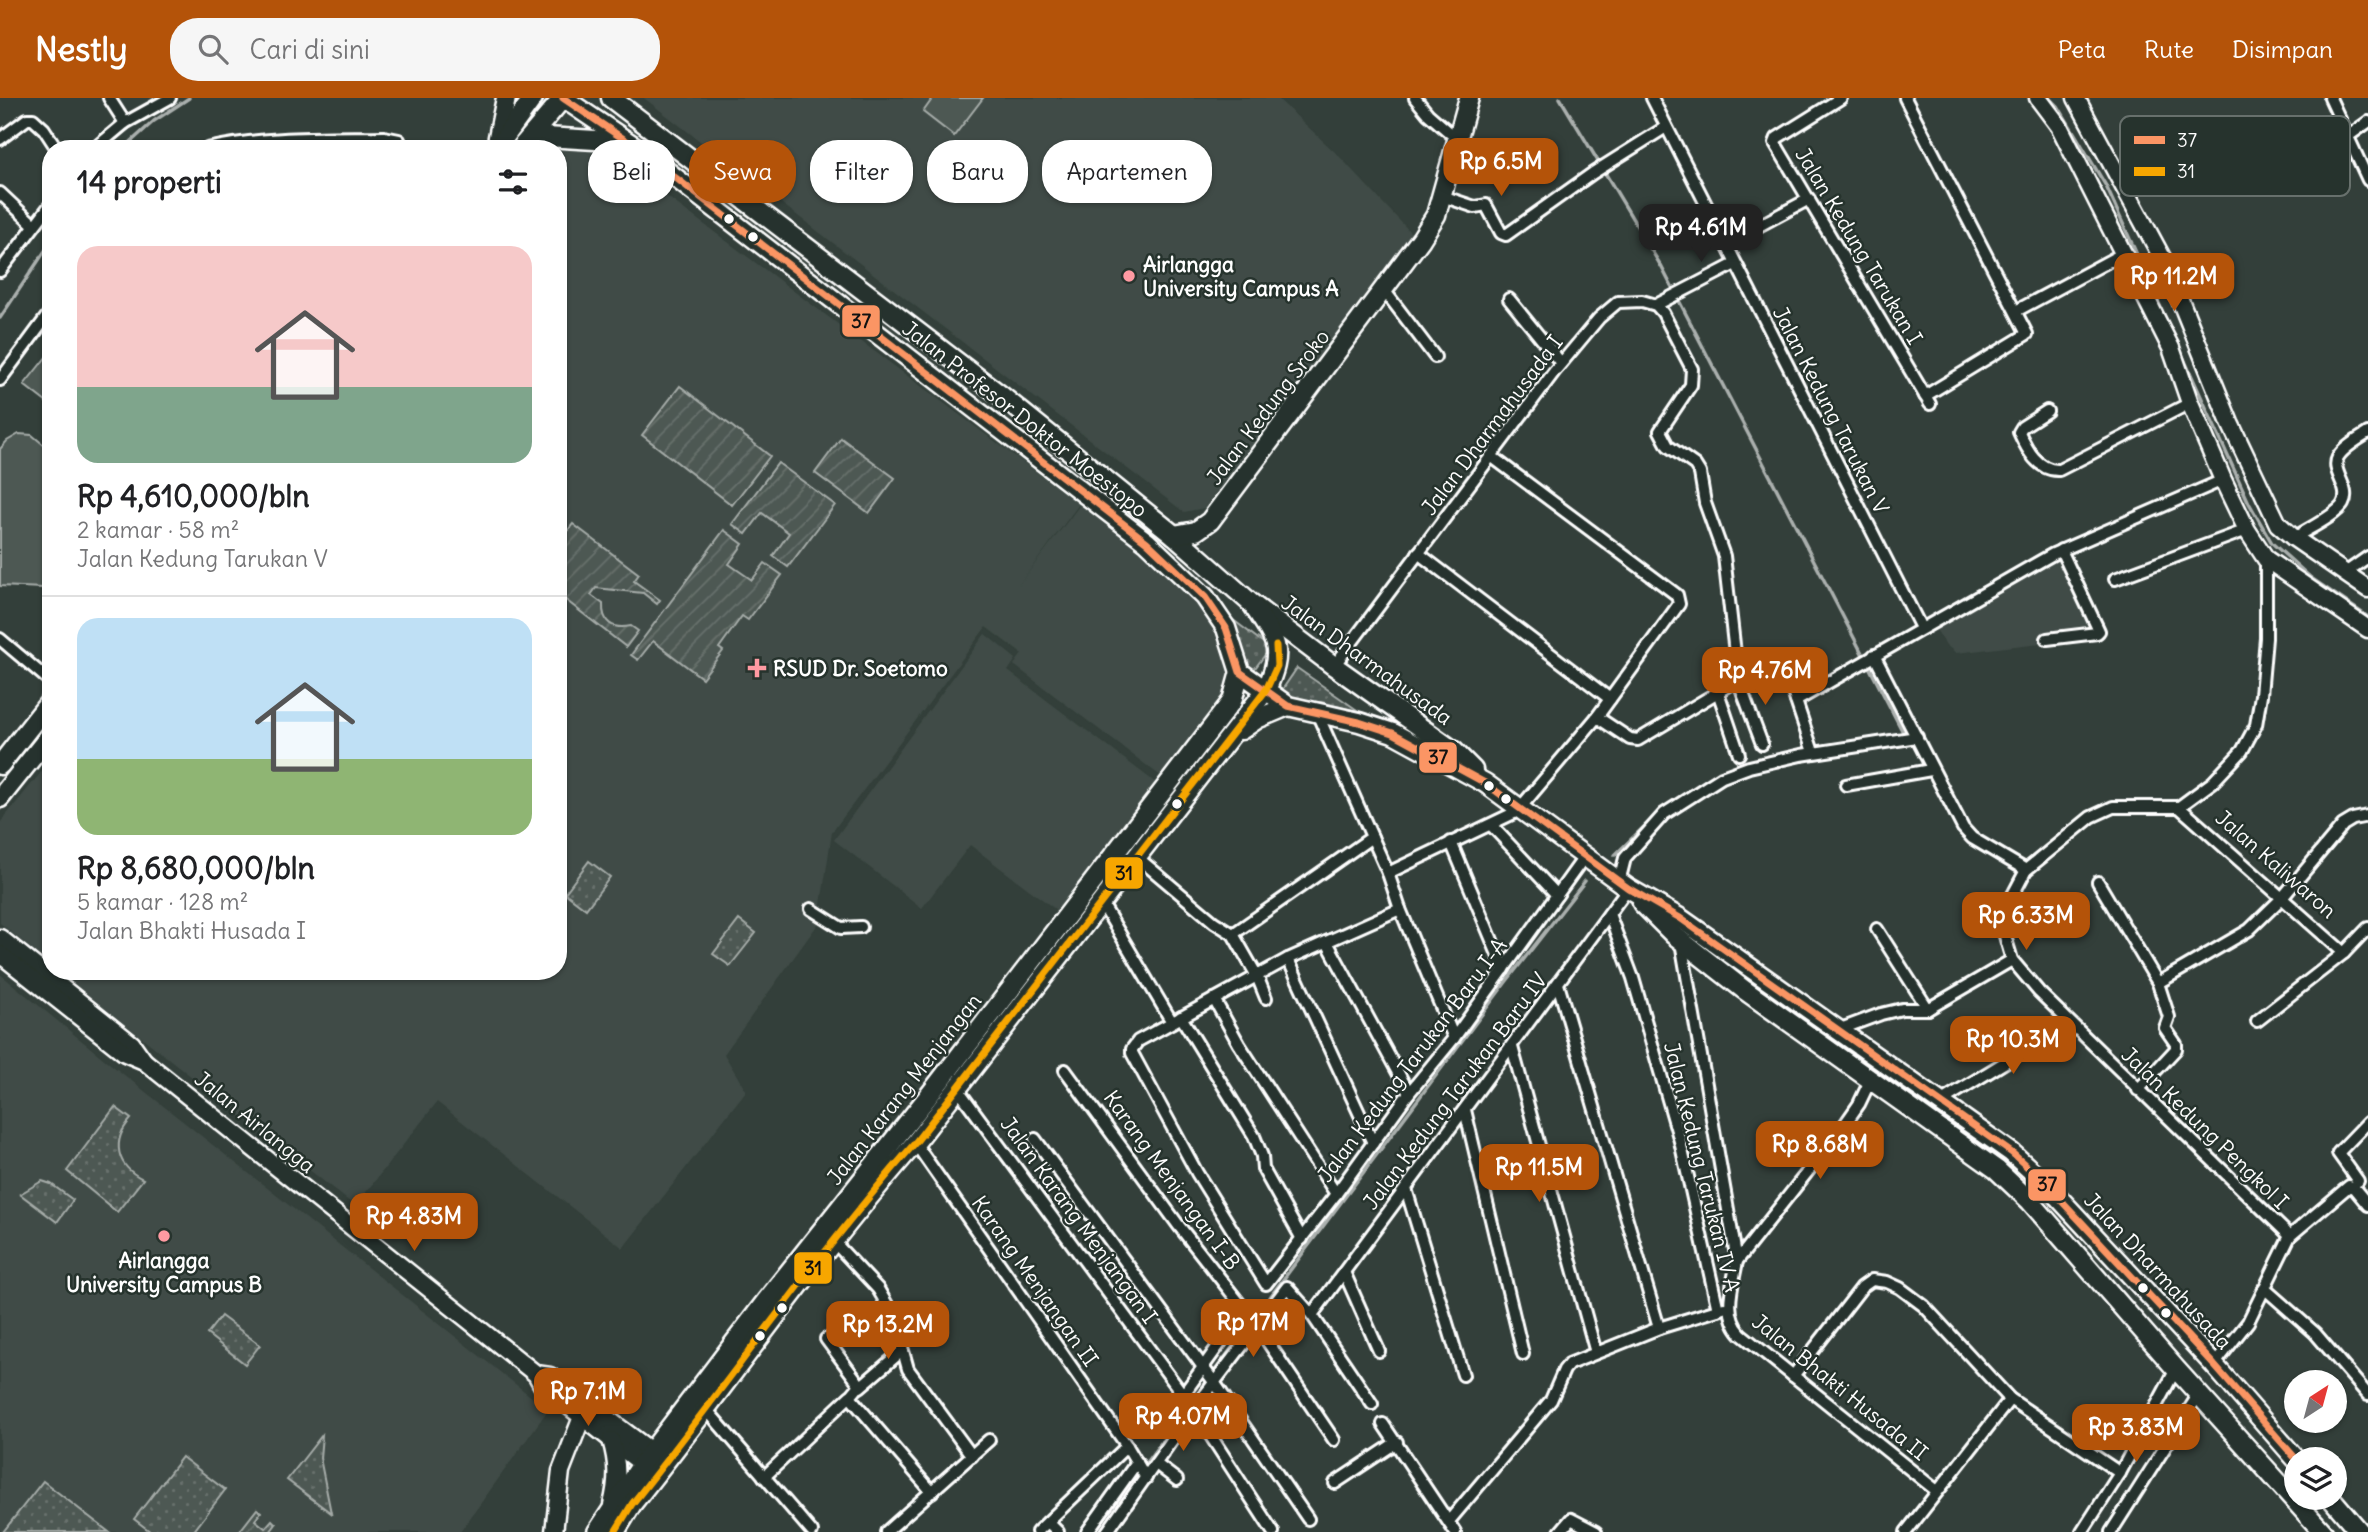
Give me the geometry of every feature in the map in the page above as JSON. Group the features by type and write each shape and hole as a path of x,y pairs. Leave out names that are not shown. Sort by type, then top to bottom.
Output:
{"main road":[{"path":"497,140 506,98"},
{"path":"502,140 533,98"},
{"path":"526,140 563,98"},
{"name":"Jalan Profesor Doktor Moestopo","path":"563,98 625,140"},
{"name":"Jalan Profesor Doktor Moestopo","path":"611,98 1003,397 1174,534 1252,604"},
{"path":"629,98 640,119"},
{"name":"Jalan Kedung Sroko","path":"1174,534 1196,531 1210,521 1384,290 1436,215 1469,98"},
{"path":"2038,98 2059,126 2171,348 2222,480 2247,530 2266,559 2368,629"},
{"path":"2076,98 2120,180"},
{"path":"538,140 546,137 588,140"},
{"name":"Jalan Profesor Doktor Moestopo","path":"675,177 1147,542 1205,597 1226,628 1240,672"},
{"path":"2129,196 2165,263 2230,423 2274,517 2294,538 2368,589"},
{"name":"Jalan Karang Menjangan","path":"597,1532 612,1507 706,1409 834,1242 877,1174 915,1143 1266,690 1277,666 1278,655 1265,624 1252,604"},
{"name":"Jalan Dharmahusada","path":"1252,604 1454,751 1485,783"},
{"path":"1240,672 1288,706"},
{"name":"Jalan Karang Menjangan","path":"615,1532 654,1463 765,1301 877,1174 1232,701 1240,672"},
{"path":"1230,737 1257,719 1288,706"},
{"name":"Jalan Dharmahusada","path":"1288,706 1359,722 1393,733 1485,783 1623,885 1681,941 1743,989 1997,1170 2029,1200 2323,1532"},
{"path":"3,755 42,710"},
{"path":"0,798 42,745"},
{"name":"Jalan Dharmahusada","path":"1623,885 1680,918 2012,1153 2046,1184 2214,1365 2286,1447"},
{"name":"Jalan Airlangga","path":"0,938 42,972"},
{"name":"Jalan Airlangga","path":"0,954 125,1054 144,1061"},
{"name":"Jalan Airlangga","path":"52,980 132,1044 144,1061 536,1374 542,1385 582,1418 611,1440 654,1463"},
{"path":"2092,1272 2106,1269 2112,1255"},
{"path":"2113,1295 2118,1283 2131,1276"},
{"name":"Jalan Airlangga","path":"536,1374 550,1376 654,1463"},
{"path":"554,1532 561,1471 582,1418"},
{"path":"611,1440 617,1458 618,1481 612,1507"},
{"path":"2341,1510 2360,1532"}],"street":[{"path":"109,98 125,123"},
{"path":"105,140 125,123 170,98"},
{"path":"1415,98 1428,114 1457,139"},
{"name":"Jalan Kedung Tarukan V","path":"1652,98 1921,628"},
{"name":"Jalan Kedung Tarukan I","path":"1841,98 1774,141 1927,400 2027,334 2016,311"},
{"path":"1905,98 2016,311 2122,254"},
{"path":"2330,98 2338,116"},
{"path":"0,139 28,119 33,119 51,140"},
{"path":"2350,135 2368,122"},
{"path":"1442,196 1475,207 1486,205 1501,233 1506,235 1593,173 1665,127"},
{"path":"299,140 384,137 399,140"},
{"path":"2350,143 2368,180"},
{"path":"0,192 34,225"},
{"path":"1725,244 1809,199"},
{"path":"0,271 42,215"},
{"path":"1735,264 1656,305 1663,313 1692,369 1691,385 1660,431 1668,446 1700,473 1705,503 1724,556 1738,680 1762,744"},
{"path":"1384,290 1435,356"},
{"path":"1509,299 1561,363"},
{"name":"Jalan Dharmahusada I","path":"1334,666 1561,363 1599,318 1618,302 1642,301 1656,305"},
{"path":"0,380 42,323"},
{"path":"2048,411 2022,427 2019,432 2039,464 2046,469 2059,470 2190,402"},
{"path":"2294,538 2340,508 2346,493 2336,465 2337,460 2368,433"},
{"path":"1388,873 1491,825 1520,808 1597,718 1678,608 1677,595 1491,456"},
{"path":"1796,701 2061,550 2222,480"},
{"path":"2115,579 2247,530"},
{"path":"2047,639 2099,631 2061,550"},
{"path":"1418,553 1610,699"},
{"path":"2345,573 2368,557"},
{"path":"2179,807 2213,782 2242,751 2256,725 2266,638 2266,559"},
{"path":"0,639 42,674"},
{"path":"1873,656 1957,819 1969,835 2026,870"},
{"path":"1597,718 1638,740 1738,680 1780,661 1784,665 1812,749"},
{"path":"1718,692 1739,754"},
{"path":"1317,713 1373,837 1454,1038"},
{"name":"Jalan Kedung Tarukan Baru IV","path":"1312,1315 1609,914 1623,885 1625,858 1664,814 1722,777 1749,767 1801,755 1917,737"},
{"path":"1846,785 1931,769"},
{"name":"Jalan Kedung Pengkol I","path":"2179,807 2126,806 2104,809 2091,817 2026,870 2007,906 2003,929 2012,960 2039,992 2290,1237"},
{"name":"Jalan Kaliwaron","path":"2179,807 2344,953"},
{"path":"2158,983 2249,930 2282,898 2343,825 2366,820"},
{"path":"1491,825 1557,895"},
{"path":"1233,934 1373,837"},
{"path":"1451,842 1504,969"},
{"name":"Jalan Kedung Tarukan Baru I-A","path":"1271,1279 1409,1093 1454,1038 1585,856"},
{"path":"1137,857 1214,922 1233,934 1266,998"},
{"path":"2098,882 2158,983 2169,1017 2165,1028 2176,1049 2138,1090"},
{"path":"1101,902 1254,1136 1262,1156 1263,1169 1302,1239"},
{"path":"810,909 841,928 861,927"},
{"path":"1372,1404 1312,1315 1286,1286 1253,1266 1197,1173 1132,1049 1138,1041 1288,959 1400,909"},
{"name":"Jalan Kedung Tarukan IV A","path":"1609,914 1633,978 1680,1141 1718,1310"},
{"path":"2258,1021 2344,953 2368,928"},
{"path":"1877,929 1928,1009"},
{"path":"1383,1424 1452,1529 1552,1400 1565,1367 1659,1328 1730,1307 1737,1261 1681,941"},
{"path":"1327,942 1409,1093"},
{"path":"1288,959 1373,1143"},
{"path":"1838,1030 1902,1009 1928,1009 2012,960"},
{"path":"1558,984 1659,1328"},
{"path":"1214,999 1239,1044 1336,1194"},
{"path":"1940,1102 2069,1023"},
{"path":"1512,1047 1596,1353"},
{"path":"1737,1261 1843,1128 1859,1104 1877,1057"},
{"name":"Karang Menjangan I-B","path":"1065,1070 1179,1226 1257,1325 1334,1440"},
{"name":"Jalan Karang Menjangan I","path":"957,1088 1193,1408 1273,1532"},
{"path":"1465,1110 1523,1354"},
{"path":"2368,1122 2338,1153 2368,1205"},
{"path":"1035,1139 1214,1382 1308,1519"},
{"name":"Karang Menjangan II","path":"915,1143 1127,1446 1145,1478"},
{"path":"2214,1365 2248,1322 2290,1237 2368,1173"},
{"path":"1406,1189 1463,1375"},
{"path":"834,1242 878,1289 893,1315 902,1351 913,1376 972,1456"},
{"path":"1344,1272 1379,1351"},
{"path":"1793,1376 1862,1287 1878,1279 1900,1288 1924,1306 2010,1398 2120,1474"},
{"path":"1107,1532 1193,1408 1286,1286"},
{"path":"2264,1288 2315,1334 2368,1395"},
{"name":"Jalan Bhakti Husada II","path":"1730,1307 1735,1328 1937,1491"},
{"path":"1183,1396 1246,1312"},
{"path":"826,1339 860,1387"},
{"path":"764,1477 902,1351"},
{"path":"2082,1532 2120,1474 2176,1369"},
{"path":"2111,1532 2199,1394"},
{"path":"850,1396 932,1492"},
{"path":"1906,1532 2010,1398"},
{"path":"706,1409 812,1532"},
{"path":"887,1532 989,1440"},
{"path":"1335,1483 1397,1442"},
{"path":"1037,1532 1127,1446"},
{"path":"1087,1532 1138,1464"},
{"path":"1156,1464 1177,1480"},
{"path":"1560,1532 1571,1519 1596,1532"},
{"path":"1048,1522 1059,1532"}],"shaded area":[{"name":"Airlangga University Campus A","path":"644,98 1277,98 1338,155 1412,234 1204,508 1184,512 781,203 796,203 796,140 699,140"},
{"path":"933,98 983,98 954,136 923,112"},
{"name":"RSUD Dr. Soetomo","path":"567,145 588,145 588,203 675,203 1079,504 1018,586 1080,505 1204,600 1228,653 1227,692 1162,777 1014,665 1022,654 986,627 832,832 818,924 724,1054 746,1091 623,1248 437,1102 355,1206 69,980 567,980"},
{"path":"42,362 42,399 24,385"},
{"path":"680,386 770,456 732,505 642,435"},
{"path":"19,434 32,435 42,443 42,588 0,586 0,449"},
{"path":"841,438 895,478 869,513 815,473"},
{"path":"778,463 835,505 788,567 773,556 789,533 762,513 746,534 732,524"},
{"path":"573,524 639,574 634,581 660,600 657,604 643,593 596,588 591,595 603,604 604,616 610,624 619,627 631,626 638,631 626,647 567,601 567,532"},
{"path":"724,530 743,544 729,564 752,580 765,563 782,575 748,620 742,616 719,648 723,651 702,678 653,641 638,660 631,655"},
{"path":"2060,553 2100,636 1956,653 1946,645 1932,623"},
{"path":"1232,619 1270,648 1250,675"},
{"path":"985,634 1016,659 1008,671 1156,783 1059,912 970,845 922,908 834,840"},
{"path":"1297,668 1360,712 1321,702 1289,703 1278,696"},
{"path":"42,771 42,958 0,923 0,823"},
{"path":"589,861 610,877 586,909 567,895 567,890"},
{"path":"739,920 756,933 730,966 713,954"},
{"name":"Airlangga University Campus B","path":"0,974 548,1410 460,1532 0,1532"},
{"path":"115,1107 131,1119 119,1144 122,1160 134,1174 143,1179 117,1212 67,1171"},
{"path":"42,1181 51,1184 73,1200 57,1222 20,1194"},
{"path":"221,1316 260,1345 245,1364 207,1334"},
{"path":"322,1435 320,1458 331,1513 287,1480"},
{"path":"182,1457 225,1490 193,1532 151,1532 134,1519"},
{"path":"43,1481 109,1532 3,1532"},
{"path":"257,1509 261,1512 255,1520 265,1528 272,1520 276,1524 270,1532 239,1532"}],"waterway":[{"path":"133,140 154,121 189,98"},
{"path":"1560,98 1661,266 1905,736"},
{"path":"2050,98 2058,106 2106,186 2249,503 2272,543 2311,578 2368,617"},
{"path":"0,318 42,255"},
{"path":"1750,762 1769,757"},
{"path":"1615,855 1655,816"},
{"path":"1094,1532 1506,982 1585,881"}],"transit line":[{"name":"37","path":"563,98 637,148 1147,542 1205,597 1226,628 1240,672 1288,706 1359,722 1393,733 1485,783 1628,888 1680,918 2012,1153 2046,1184 2214,1365 2286,1447"},
{"name":"31","path":"615,1532 632,1504 806,1276 915,1143 1266,690 1277,666 1276,646"}],"place":[{"name":"Airlangga University Campus A","path":"1129,276"},
{"name":"RSUD Dr. Soetomo","path":"757,668"},
{"name":"Airlangga University Campus B","path":"164,1236"}]}
